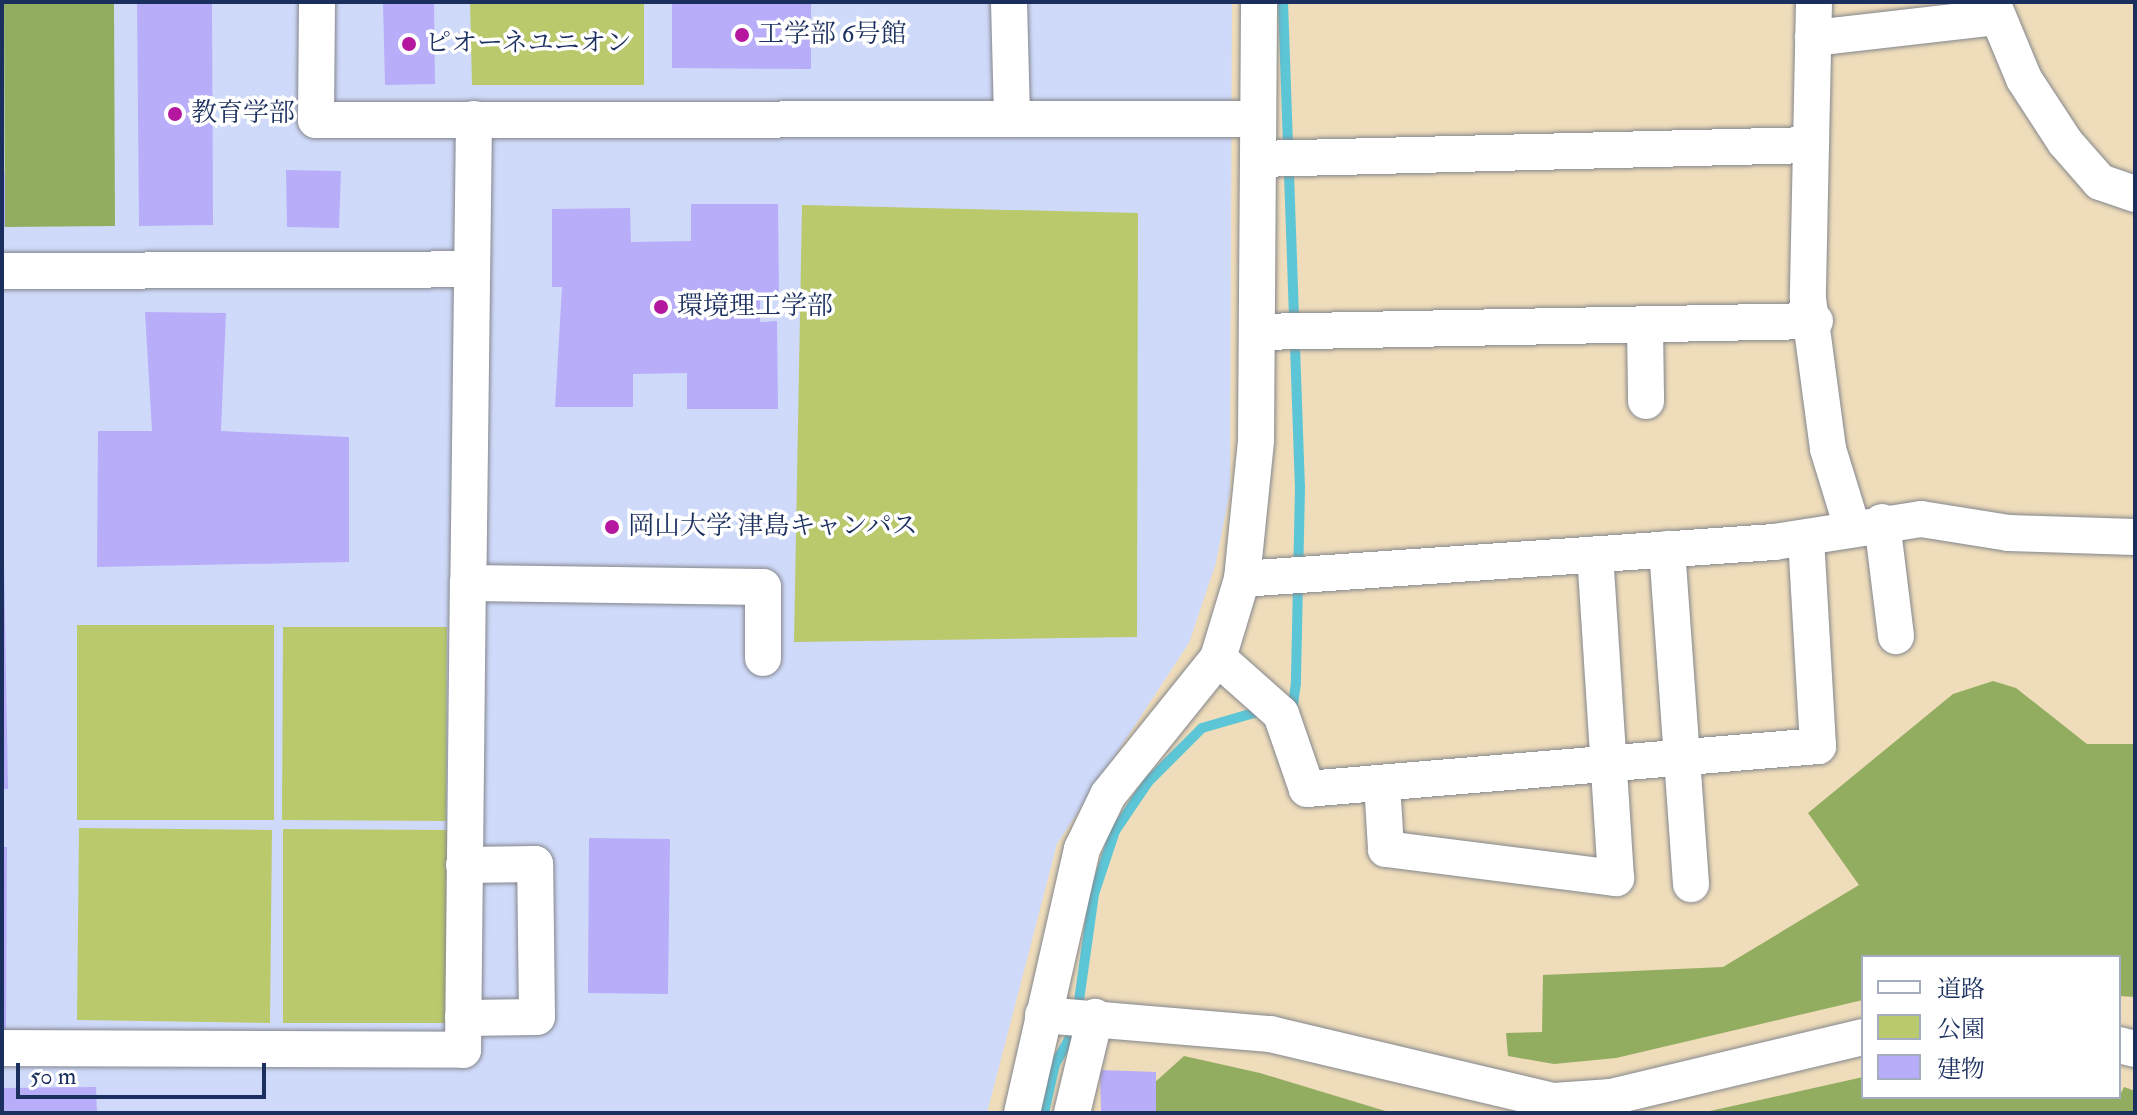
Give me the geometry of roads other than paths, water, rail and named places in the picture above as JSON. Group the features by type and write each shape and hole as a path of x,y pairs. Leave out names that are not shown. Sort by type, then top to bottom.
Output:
{"street":[{"path":"317,2 316,120 1258,119"},
{"path":"1009,2 1012,119"},
{"path":"1072,1113 1082,849 1108,795 1218,658 1242,579 1281,332 1278,158 1258,119 1259,2"},
{"path":"1814,2 1808,299 1815,321 1828,449 1867,525 1896,636"},
{"path":"1813,38 1995,9 2024,79 2065,142 2100,182 2135,194"},
{"path":"2,1048 463,1050 474,119"},
{"path":"1278,158 1811,145"},
{"path":"2,271 471,269"},
{"path":"1281,332 1815,321"},
{"path":"1645,325 1646,401"},
{"path":"1242,579 1806,539 1867,525 1921,519 2009,533 2135,537"},
{"path":"1218,658 1273,708 1307,789 1818,746 1806,539"},
{"path":"1667,549 1691,884"},
{"path":"1382,783 1386,849 1616,878 1612,763 1595,555"},
{"path":"468,583 763,587 763,658"},
{"path":"463,1018 537,1017 535,864 464,865"},
{"path":"1074,1016 1270,1034 1554,1101 1611,1097 1861,1037"},
{"path":"1022,1113 1074,1016"}],"waterway":[{"path":"1283,2 1300,487 1296,683 1293,705 1284,706"},
{"path":"1044,1113 1055,1064 1075,1029 1094,894 1115,831 1148,782 1202,728 1264,710"}],"place":[{"name":"工学部 6号館","path":"742,35"},
{"name":"ピオーネユニオン","path":"409,44"},
{"name":"教育学部","path":"175,114"},
{"name":"環境理工学部","path":"661,307"},
{"name":"岡山大学 津島キャンパス","path":"612,527"}]}
